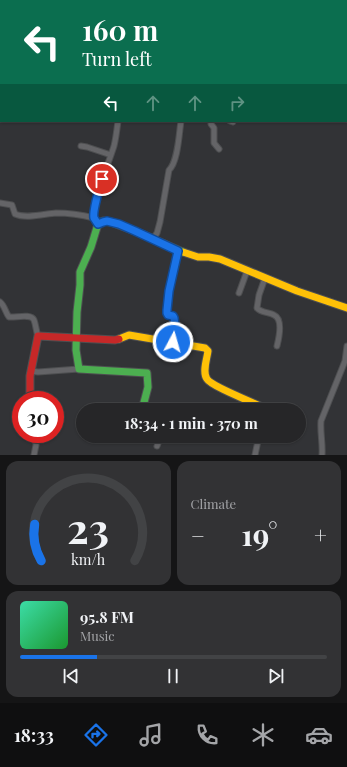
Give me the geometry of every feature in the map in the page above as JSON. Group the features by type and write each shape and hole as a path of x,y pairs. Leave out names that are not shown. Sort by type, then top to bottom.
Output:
{"street":[{"path":"79,368 76,358 80,272 91,247 96,221 96,204 102,179 115,140 118,122"},
{"path":"152,239 157,233 160,222 169,170 172,168 176,158 181,122"},
{"path":"211,122 211,125 214,128 214,143 219,149"},
{"path":"81,146 111,155"},
{"path":"0,203 12,205 15,214 20,216 63,213 81,215 96,221 111,222 135,231 178,251 198,257 220,259 297,291 347,308"},
{"path":"173,342 175,321 173,316 168,315 167,310 169,291 178,251"},
{"path":"239,293 247,271"},
{"path":"265,278 259,295 257,308 258,311 275,315 278,318 279,339 277,346"},
{"path":"0,302 9,317 31,316 34,319 38,336 31,371 29,391"},
{"path":"38,336 115,340 127,335 205,348 208,351 205,372 207,379 217,386 253,403"},
{"path":"322,455 323,450 320,430 321,421 345,361 347,346"},
{"path":"31,371 38,372 79,368 147,373 148,383 144,403"},
{"path":"34,455 36,443"},
{"path":"255,455 258,443"}],"traffic: fast":[{"path":"144,403 148,387 147,373 79,369 76,350 80,272 91,247 98,224 103,221 111,222 135,231 183,252"}],"traffic: slow":[{"path":"183,252 198,257 220,259 297,291 347,308"},
{"path":"119,339 129,335 205,348 208,351 205,369 207,379 224,390 253,403"}],"traffic: jam":[{"path":"30,391 30,376 38,336 119,339"}],"route":[{"path":"102,179 94,216 98,224 107,221 119,224 178,251 169,291 167,310 168,315 173,316 175,321 173,342"}]}
